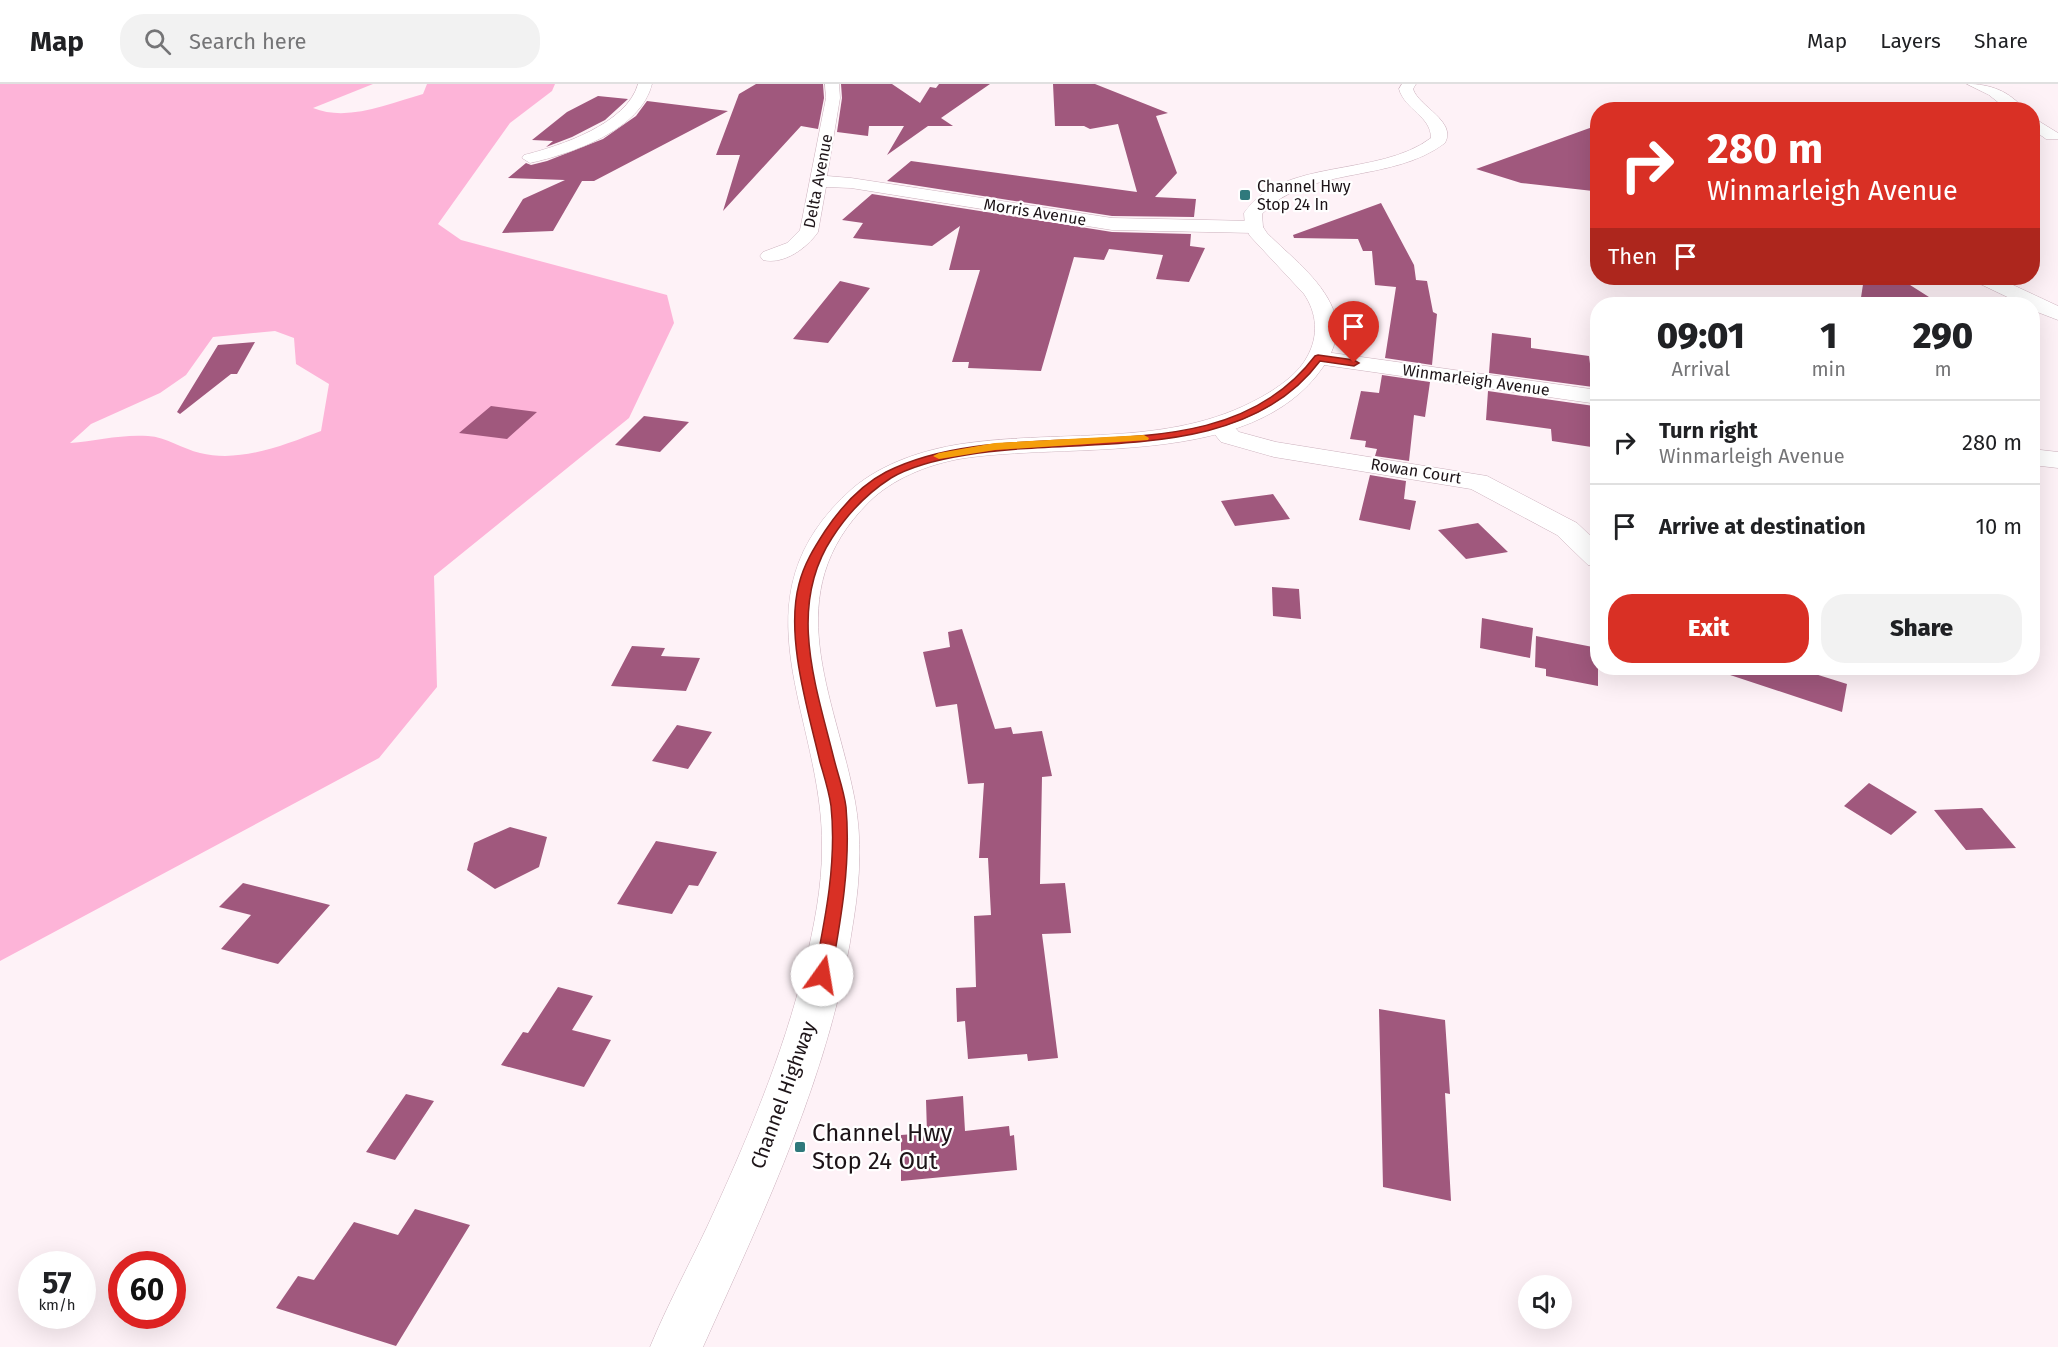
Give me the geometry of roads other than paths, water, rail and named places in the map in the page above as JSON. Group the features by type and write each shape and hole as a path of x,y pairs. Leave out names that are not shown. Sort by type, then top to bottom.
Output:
{"street":[{"path":"530,158 559,152 590,140 637,103 643,94 645,84"},
{"name":"Delta Avenue","path":"770,256 794,247 807,236 833,98 832,84"},
{"path":"1254,227 1252,219 1257,207 1269,197 1280,192 1310,182 1395,161 1431,148 1439,140 1439,129 1430,115 1408,96 1406,89 1409,84"},
{"path":"1974,84 1994,92 2007,102"},
{"path":"2040,127 2052,136"},
{"name":"Morris Avenue","path":"818,181 851,183 1112,224 1163,227 1254,227"},
{"name":"Channel Highway","path":"676,1347 743,1201 783,1103 808,1027 832,933 839,869 838,805 806,675 801,621 804,584 821,543 842,514 877,482 903,468 936,457 995,447 1161,437 1219,425 1249,414 1281,396 1303,378 1318,358 1326,328 1321,304 1300,278 1263,242 1254,227"},
{"path":"1998,285 2023,297"},
{"path":"2040,305 2058,314"},
{"name":"Winmarleigh Avenue","path":"1318,358 1590,396"},
{"name":"Rowan Court","path":"1219,425 1230,437 1274,449 1478,482 1567,529 1590,552"},
{"path":"2040,458 2058,460"}],"place":[{"name":"Channel Hwy Stop 24 In","path":"1245,195"},
{"name":"Channel Hwy Stop 24 Out","path":"800,1147"}]}
